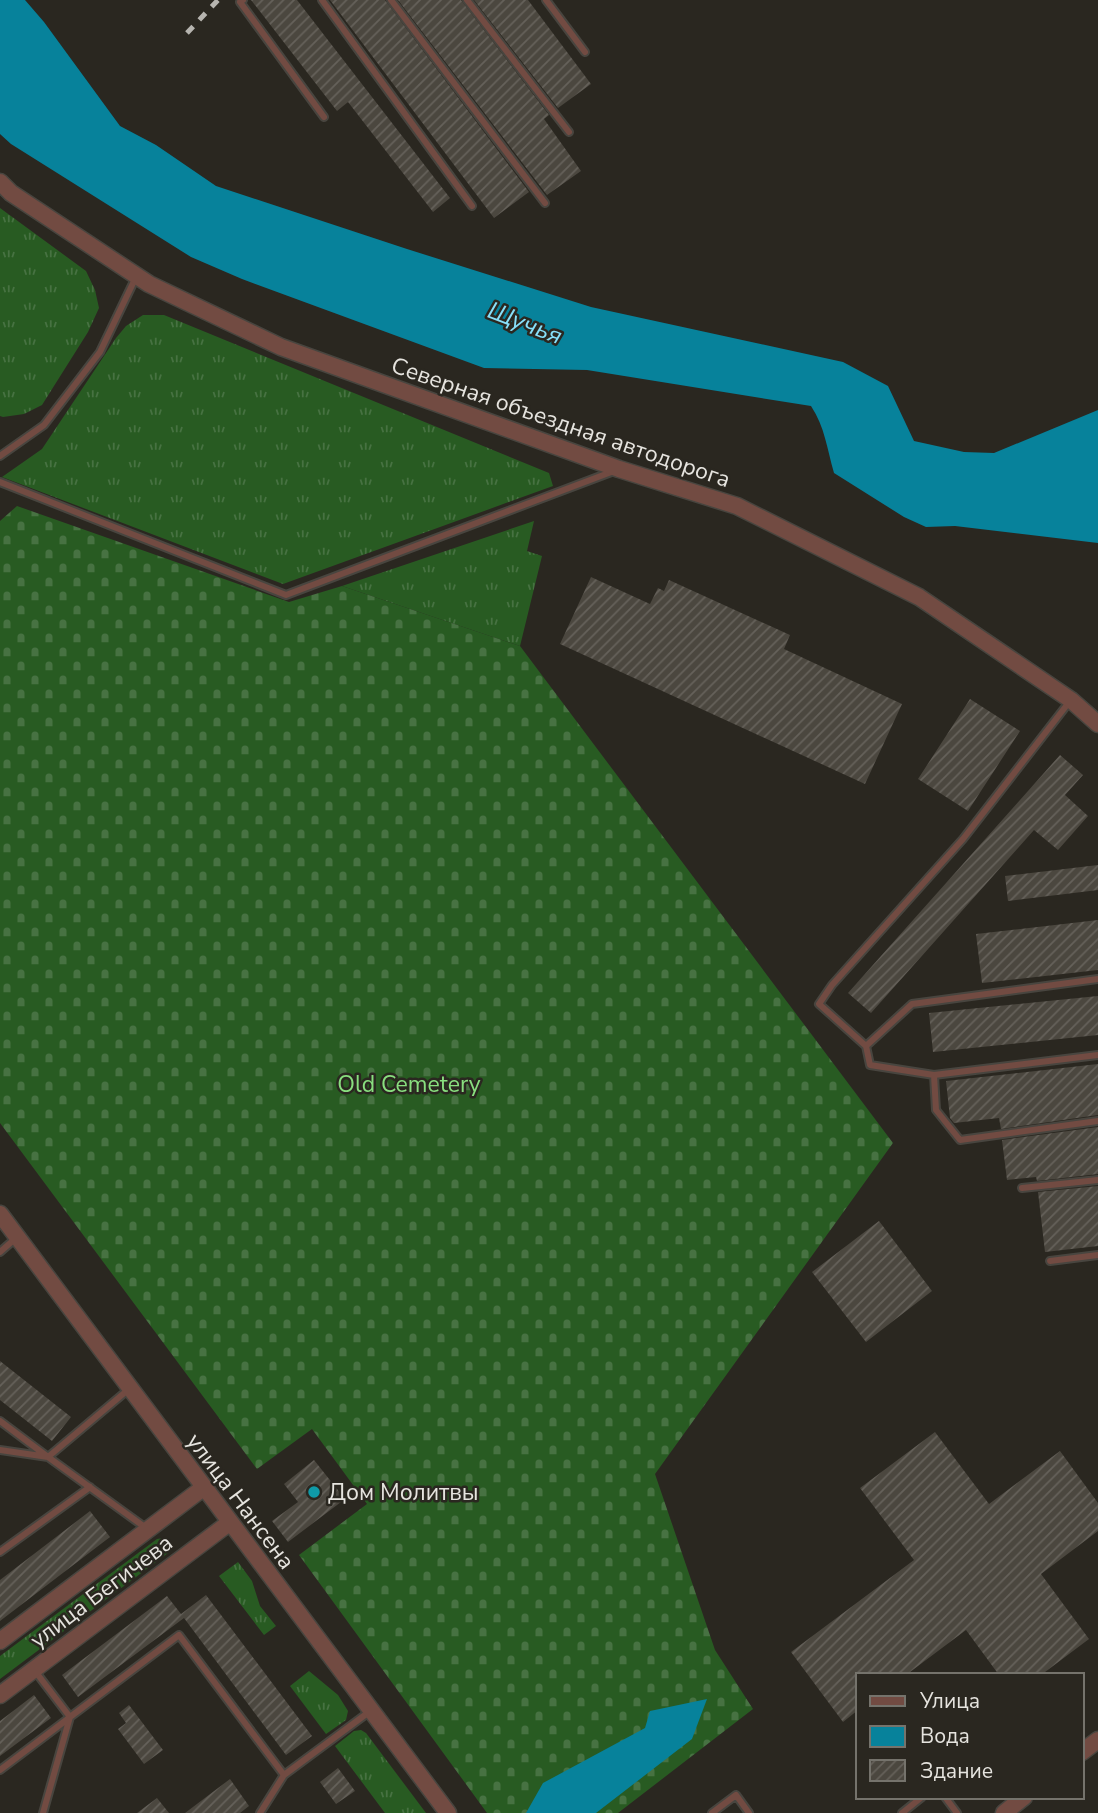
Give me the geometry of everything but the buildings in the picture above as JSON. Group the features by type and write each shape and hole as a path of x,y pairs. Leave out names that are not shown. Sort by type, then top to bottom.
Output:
{"street":[{"name":"Северная объездная автодорога","path":"0,182 11,193 137,276 281,347 619,469 737,506 919,597 1071,701 1098,723"},
{"name":"улица Нансена","path":"0,1214 448,1813"},
{"name":"улица Бегичева","path":"0,1641 203,1488"},
{"name":"улица Бегичева","path":"0,1695 229,1523"},
{"path":"1004,1813 1022,1799"}],"lane":[{"path":"243,0 240,2 324,117"},
{"path":"322,0 472,206"},
{"path":"391,0 545,203"},
{"path":"467,0 569,132"},
{"path":"546,0 585,52"},
{"path":"1,454 44,425 100,352 137,276"},
{"path":"0,482 286,595 619,469"},
{"path":"1071,701 963,839 832,985 820,1004 866,1046 870,1065 934,1075 1098,1055"},
{"path":"866,1046 912,1004 1098,979"},
{"path":"934,1075 936,1110 960,1140 1098,1121"},
{"path":"1022,1188 1098,1180"},
{"path":"0,1252 17,1237"},
{"path":"1050,1261 1098,1255"},
{"path":"0,1450 48,1457 129,1389"},
{"path":"0,1421 148,1530"},
{"path":"0,1552 90,1488"},
{"path":"0,1770 179,1635 284,1775"},
{"path":"34,1669 70,1717"},
{"path":"260,1813 284,1775 370,1710"},
{"path":"43,1813 70,1717"},
{"path":"712,1813 736,1795 749,1813"},
{"path":"902,1813 920,1799"}],"green space":[{"path":"0,208 86,271 95,290 99,308 88,332 42,405 24,414 3,417 0,416"},
{"path":"143,315 164,315 549,473 553,486 283,584 2,477 42,449 116,338 126,326"},
{"name":"Old Cemetery","path":"17,506 289,602 342,586 520,646 893,1143 655,1474 715,1650 753,1709 618,1813 487,1813 299,1555 367,1504 312,1429 257,1469 0,1123 0,521"},
{"path":"534,521 527,551 542,556 520,646 342,586"},
{"path":"163,1538 170,1544 168,1553 0,1679 0,1656 157,1539"},
{"path":"238,1562 252,1581 260,1606 276,1626 264,1635 219,1576"},
{"path":"309,1671 338,1695 348,1711 346,1720 326,1734 290,1686"},
{"path":"361,1730 426,1813 385,1813 335,1746 354,1731"}],"water":[{"name":"Щучья","path":"0,0 25,0 120,126 156,145 216,186 591,307 843,362 888,386 914,441 964,452 994,453 1098,410 1098,543 955,526 926,527 904,517 834,473 823,430 811,406 587,370 484,368 242,279 191,257 11,144 0,134"},
{"path":"707,1699 692,1739 596,1813 526,1813 543,1783 645,1728 650,1711"}],"railway":[{"path":"187,33 218,0"}],"place":[{"name":"Дом Молитвы","path":"314,1492"}]}
